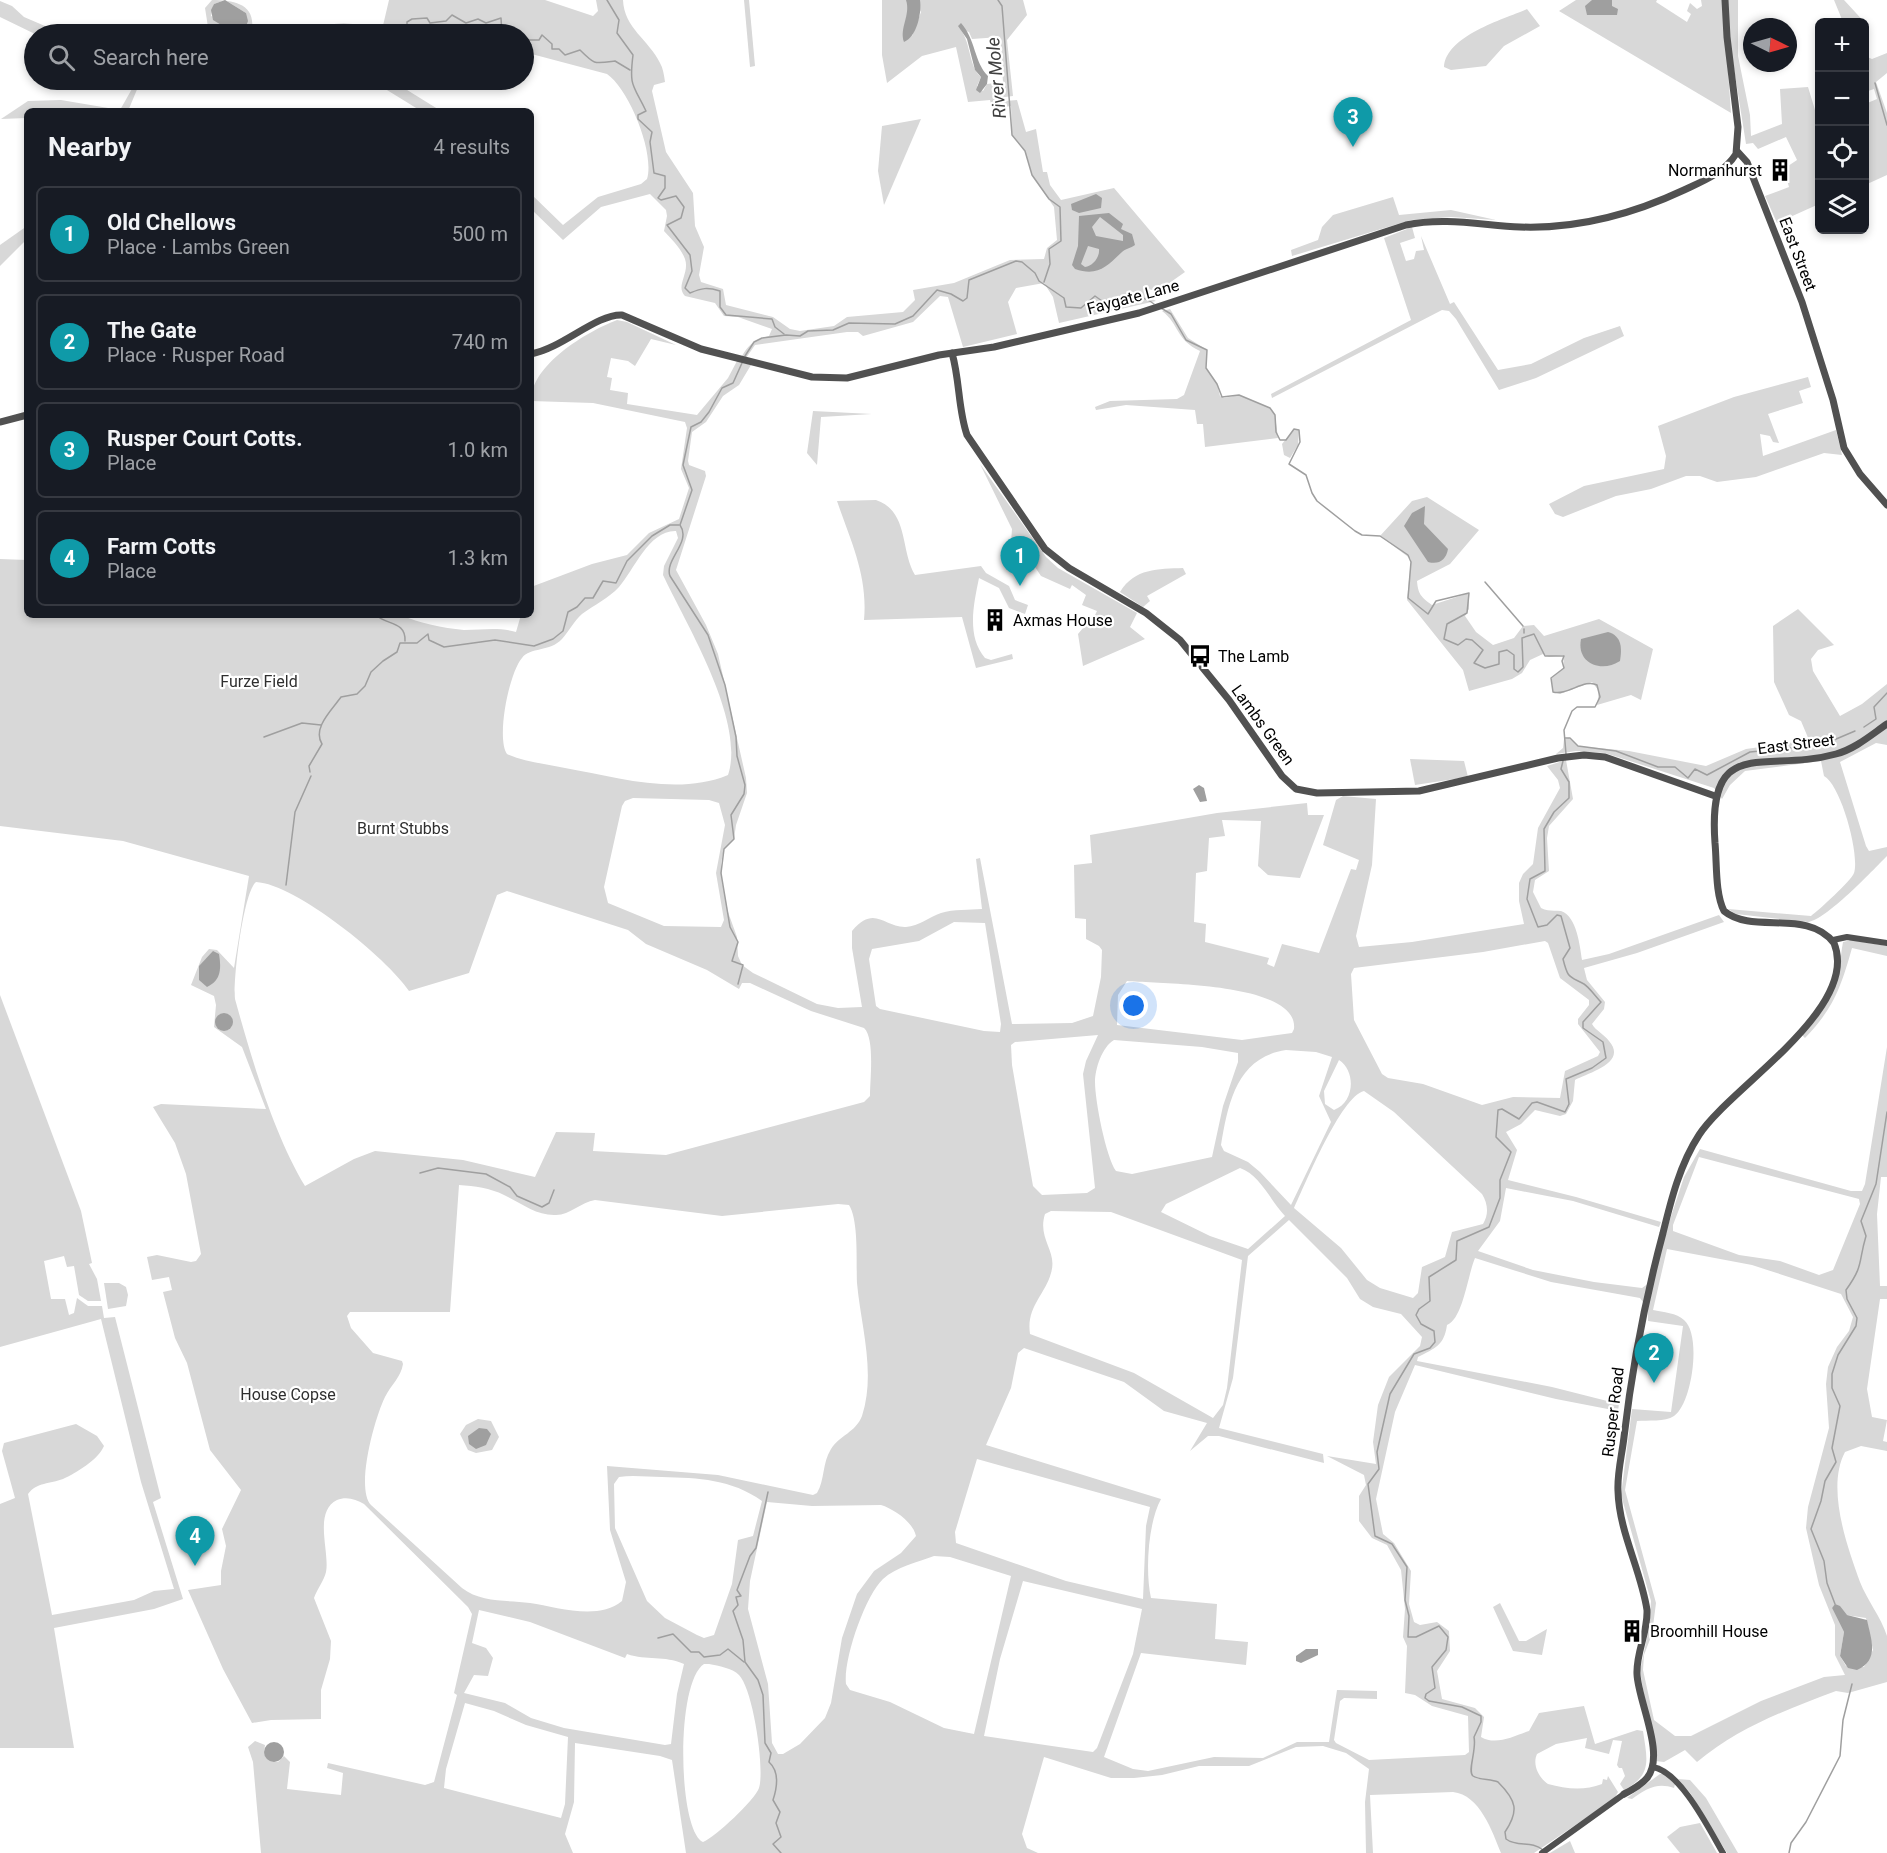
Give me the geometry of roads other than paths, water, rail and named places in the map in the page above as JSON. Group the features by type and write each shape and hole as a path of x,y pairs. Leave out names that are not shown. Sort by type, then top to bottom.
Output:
{"street":[{"path":"1725,0 1728,53 1738,127 1737,151"},
{"name":"Faygate Lane","path":"534,353 555,347 608,317 620,315 635,319 695,347 817,378 840,379 952,353 994,347 1158,307 1406,225 1448,220 1540,227 1620,214 1669,197 1711,177 1730,162 1737,151"},
{"name":"East Street","path":"1737,151 1747,162 1802,302 1833,400 1844,447 1860,474 1887,505"},
{"name":"Lambs Green","path":"952,353 958,374 962,420 967,435 1037,540 1069,568 1142,611 1180,640 1229,700 1282,776 1296,789 1317,793 1419,790 1558,758 1590,754 1605,757 1715,796"},
{"path":"0,422 24,417"},
{"name":"East Street","path":"1715,796 1726,777 1744,765 1840,753 1887,724"},
{"path":"1715,796 1716,861 1724,911 1738,918 1810,927 1833,940 1847,937 1887,943"},
{"name":"Rusper Road","path":"1653,1767 1650,1733 1637,1673 1647,1629 1647,1610 1617,1491 1630,1379 1637,1344 1665,1225 1691,1148 1710,1121 1794,1039 1822,1006 1836,967 1837,949 1833,940"},
{"path":"1542,1853 1647,1778 1653,1767 1661,1768 1681,1786 1723,1853"}],"waterway":[{"path":"607,0 619,20 617,33 633,55 633,85 646,111 638,115 638,119 652,132 650,142 654,173 665,176 665,188 658,198 661,200 676,196 684,207 681,218 667,225 690,255 692,271 685,288 690,293 705,289 720,291 720,307 726,315 772,319 775,327 784,334"},
{"name":"River Mole","path":"998,0 1002,6 1012,135 1025,151 1032,175 1049,199 1060,207 1061,241 1049,249 1050,264 1044,282"},
{"path":"407,24 412,19 427,18 430,23 446,21 452,15 466,23 478,19 486,23 501,18 501,24"},
{"path":"534,40 539,40 542,35 552,44 552,49 559,49 565,55 580,50 595,62 615,61 630,70"},
{"path":"1875,83 1887,125"},
{"path":"745,356 754,342 762,338 800,336 808,331 833,330 849,323 895,324 913,316 937,290 963,301 967,298 969,280 1016,261 1022,262 1035,273 1039,281 1064,298 1066,307 1081,308 1095,296 1102,301 1135,297 1154,304"},
{"name":"River Mole","path":"1161,308 1171,314 1186,340 1207,350 1206,368 1217,384 1222,397 1239,395 1270,408 1275,415 1276,432 1280,440 1286,440 1294,429 1299,430 1300,442 1289,464 1306,475 1317,501 1355,531 1362,535 1380,536 1408,555 1411,562 1408,598 1428,614 1436,601 1469,593 1467,613 1447,624 1444,639 1458,645 1466,639 1472,640 1483,650 1474,663 1485,668 1499,664 1499,652 1507,650 1514,655 1514,669 1518,672 1523,667 1522,638 1534,634 1545,656 1564,656 1562,661 1564,668 1551,678 1553,692 1564,692 1592,683 1597,685 1600,697 1595,707 1577,707 1572,711 1564,730 1566,754"},
{"path":"738,984 743,965 732,961 738,942 730,927 721,873 724,849 734,839 731,815 744,794 745,785 737,756 736,737 725,685 708,635 670,576 669,570 683,538 680,525 692,490 683,465 691,427 701,422 709,412 722,388 733,383 742,363"},
{"path":"310,772 309,766 322,744 319,732 328,713 341,697 357,694 365,686 371,672 397,652 400,643 417,643 428,634 429,640 444,647 495,640 534,646 553,639 563,631 568,612 577,607 585,598 593,598 603,581 616,583 627,561 652,536 670,525 679,525"},
{"path":"1485,582 1523,626"},
{"path":"380,618 399,627 405,641"},
{"path":"1864,727 1876,719 1874,707 1887,693"},
{"path":"264,737 302,723 321,725"},
{"path":"1565,738 1570,738 1578,746 1616,751 1658,767 1675,767 1688,778 1695,769 1707,775 1750,752 1822,745 1855,731"},
{"name":"River Mole","path":"1543,1850 1534,1845 1515,1843 1506,1839 1505,1832 1514,1812 1509,1795 1498,1782 1476,1777 1471,1773 1474,1737 1481,1722 1481,1716 1462,1707 1429,1701 1425,1698 1426,1694 1435,1688 1432,1667 1446,1650 1448,1637 1439,1626 1416,1637 1408,1637 1409,1616 1405,1600 1407,1567 1392,1544 1375,1536 1368,1484 1379,1469 1377,1452 1390,1394 1414,1354 1430,1348 1435,1342 1434,1331 1421,1324 1416,1315 1419,1309 1430,1301 1429,1277 1456,1260 1457,1241 1489,1227 1500,1198 1500,1180 1511,1152 1496,1137 1498,1110 1502,1109 1519,1119 1532,1103 1537,1102 1565,1112 1569,1104 1566,1079 1592,1068 1606,1058 1603,1042 1583,1028 1583,1022 1601,1002 1586,985 1572,978 1566,970 1563,959 1570,948 1561,916 1557,915 1547,925 1538,927 1527,899 1530,879 1545,871 1544,829 1554,812 1569,798 1569,782 1561,769 1563,761"},
{"path":"286,885 295,812 311,776"},
{"path":"1835,1604 1827,1583 1824,1561 1811,1529 1825,1481 1836,1462 1832,1448 1840,1406 1832,1388 1832,1374 1838,1355 1856,1326 1857,1318 1847,1299 1846,1290 1860,1264 1866,1236 1861,1221 1876,1184 1887,1112"},
{"path":"420,1173 438,1168 486,1174 510,1187 517,1196 542,1207 549,1203 554,1190"},
{"path":"768,1492 756,1548 750,1556 737,1590 741,1596 736,1597 738,1605 733,1611 743,1640 745,1662 758,1680 763,1695 765,1743 771,1753 769,1762 776,1775 773,1800 780,1812 776,1823 781,1837 773,1844 781,1853"},
{"path":"658,1638 673,1634 691,1652 699,1652 704,1657 720,1655 728,1649 744,1662"},
{"path":"1789,1853 1791,1843 1806,1822 1840,1756 1843,1720 1852,1684"}],"place":[{"name":"Rusper Court Cotts.","path":"1353,147"},
{"name":"Normanhurst","path":"1780,170"},
{"name":"Old Chellows","path":"1020,586"},
{"name":"Axmas House","path":"995,620"},
{"name":"The Lamb","path":"1200,656"},
{"name":"The Gate","path":"1654,1383"},
{"name":"Farm Cotts","path":"195,1566"},
{"name":"Broomhill House","path":"1632,1631"}],"park label":[{"name":"Furze Field","path":"259,681"},
{"name":"Burnt Stubbs","path":"403,828"},
{"name":"House Copse","path":"288,1394"}]}
